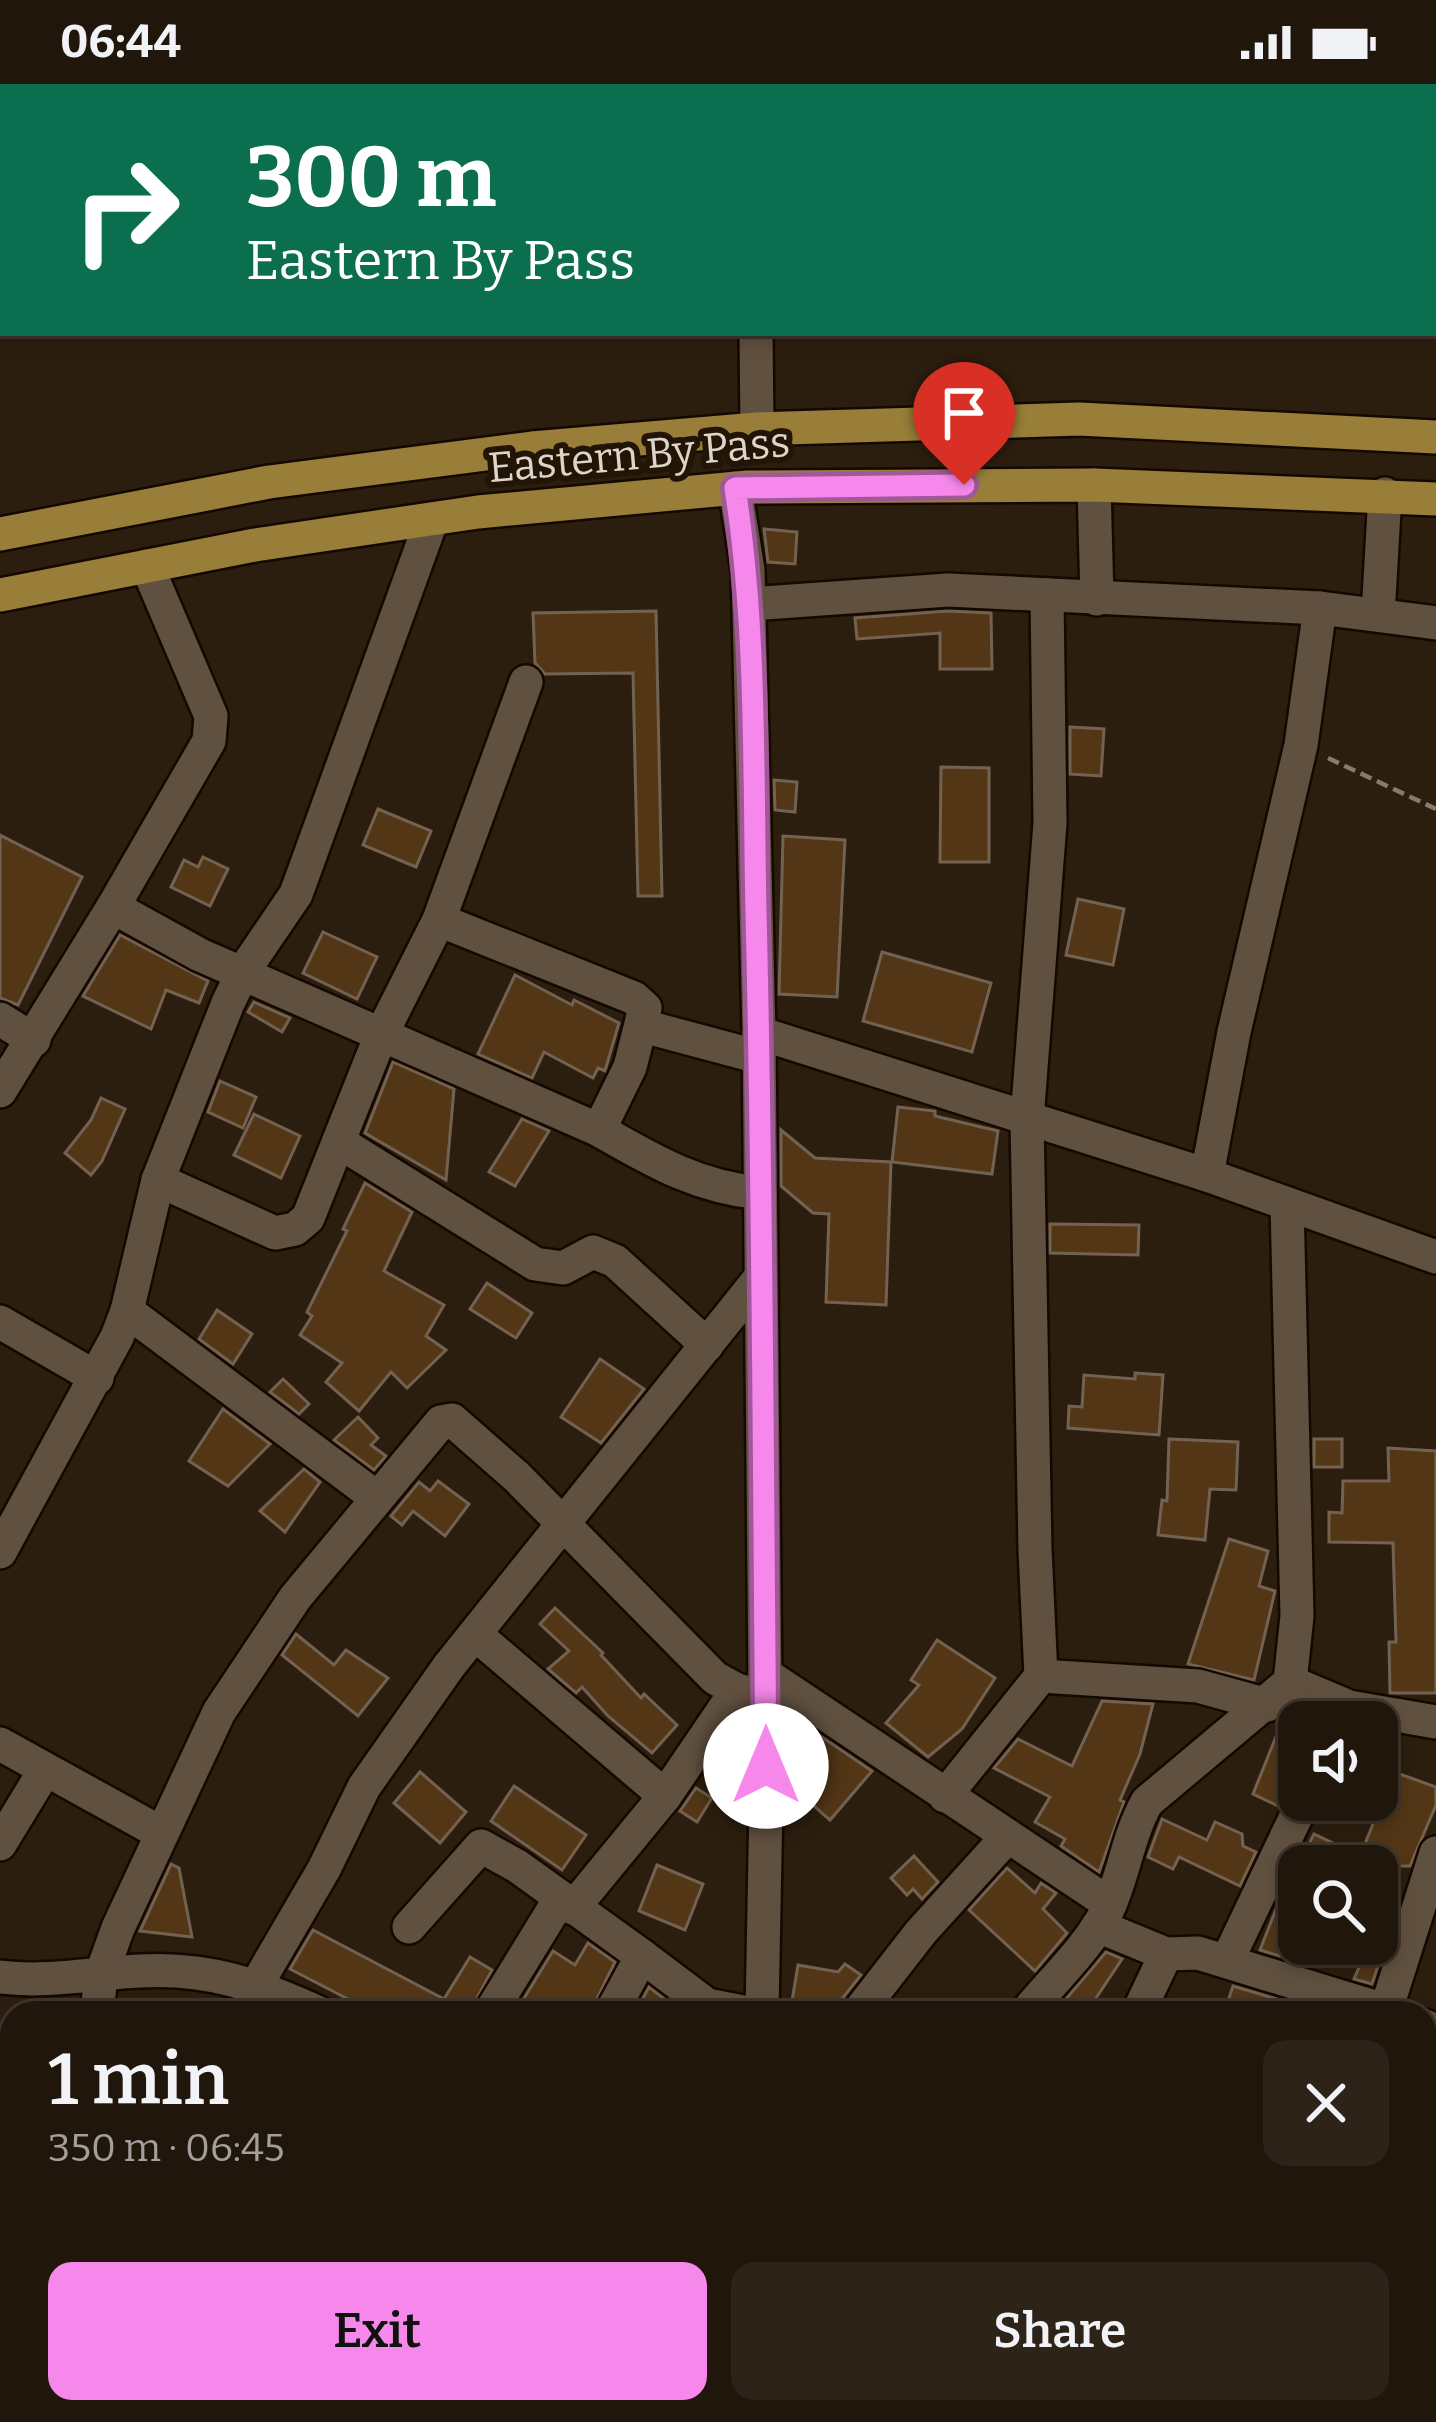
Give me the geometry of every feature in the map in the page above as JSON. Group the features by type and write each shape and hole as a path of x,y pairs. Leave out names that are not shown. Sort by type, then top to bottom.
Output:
{"main road":[{"name":"Eastern By Pass","path":"0,534 269,482 532,448 757,429 1079,419 1436,437"},
{"name":"Eastern By Pass","path":"0,595 255,545 432,519 735,488 1094,485 1436,499"}],"street":[{"path":"756,336 757,429"},
{"path":"1094,485 1097,599"},
{"path":"735,488 749,604 759,1045 756,1687 761,2001"},
{"path":"1378,615 1385,494"},
{"path":"0,1552 10,1511 97,1378 128,1311 158,1180 243,972 296,893 432,519"},
{"path":"0,1090 209,741 211,716 148,566"},
{"path":"749,604 949,590 1320,608 1436,623"},
{"path":"945,1796 1041,1676 1028,1119 1050,823 1047,595"},
{"path":"1207,1175 1239,1010 1301,745 1320,608"},
{"path":"158,1180 275,1233 295,1229 308,1218 381,1035 440,920 526,682"},
{"path":"113,907 200,955 599,1130 690,1178 722,1190 760,1193"},
{"path":"440,920 634,998 645,1007 630,1067 599,1130"},
{"path":"0,1019 34,1040"},
{"path":"643,1025 759,1045 1028,1119 1207,1175 1436,1257"},
{"path":"339,1142 535,1264 562,1268 593,1252 615,1261 707,1345"},
{"path":"1036,2001 1104,1915 1147,1802 1279,1693 1297,1616 1287,1204"},
{"path":"257,1984 324,1869 364,1787 476,1634 760,1278"},
{"path":"128,1311 377,1498"},
{"path":"0,1322 97,1378"},
{"path":"98,2001 101,1975 160,1833 219,1712 296,1598 430,1430 452,1420 517,1477 715,1678 756,1687 945,1796 1007,1837 1104,1915 1166,1954 1198,1953 1353,2001"},
{"path":"476,1634 665,1796"},
{"path":"1041,1676 1279,1693 1304,1701"},
{"path":"498,2001 567,1904 756,1687"},
{"path":"1398,1719 1436,1722"},
{"path":"0,1744 160,1833"},
{"path":"0,1844 45,1769"},
{"path":"1227,1961 1294,1821"},
{"path":"868,2001 920,1932 1007,1837"},
{"path":"409,1927 482,1846 517,1866 701,2001"},
{"path":"1392,2001 1429,1903 1436,1853"},
{"path":"1144,2001 1166,1954"},
{"path":"618,2001 642,1956"},
{"path":"1,1980 33,1982 143,1970 212,1974 257,1984 294,2001"}],"path":[{"path":"1301,745 1436,809"}],"building":[{"path":"764,529 797,532 795,564 768,562"},
{"path":"656,611 662,896 638,896 633,673 545,674 535,663 533,613"},
{"path":"991,613 992,669 940,669 940,633 857,639 855,618"},
{"path":"1070,727 1104,729 1101,776 1070,774"},
{"path":"941,767 989,768 989,862 940,862"},
{"path":"774,780 797,782 795,812 775,810"},
{"path":"378,809 431,831 416,867 363,845"},
{"path":"0,835 82,877 18,1005 0,998"},
{"path":"783,836 845,840 837,997 779,994"},
{"path":"203,857 228,869 210,906 171,887 184,860 198,867"},
{"path":"1078,899 1124,909 1113,965 1066,955"},
{"path":"323,932 377,957 357,999 303,973"},
{"path":"120,935 208,981 199,1003 166,990 151,1029 83,996"},
{"path":"882,952 991,983 972,1052 863,1021"},
{"path":"515,975 619,1023 605,1071 598,1068 593,1078 544,1052 532,1078 478,1054"},
{"path":"254,1002 290,1018 282,1032 248,1012"},
{"path":"393,1062 454,1089 446,1180 365,1133"},
{"path":"220,1081 256,1097 243,1128 208,1112"},
{"path":"101,1098 125,1109 91,1175 65,1153 91,1120"},
{"path":"898,1107 935,1111 935,1116 998,1131 992,1174 892,1162"},
{"path":"254,1114 300,1136 281,1178 234,1155"},
{"path":"522,1119 549,1131 515,1186 489,1172"},
{"path":"781,1130 815,1158 891,1162 886,1305 826,1302 829,1214 813,1213 781,1186"},
{"path":"365,1183 412,1212 384,1271 444,1305 426,1336 446,1350 407,1388 391,1372 359,1411 326,1382 342,1363 300,1335"},
{"path":"1050,1224 1139,1225 1138,1255 1050,1253"},
{"path":"487,1283 532,1313 516,1338 470,1309"},
{"path":"217,1310 252,1334 233,1364 199,1339"},
{"path":"600,1359 644,1389 601,1443 561,1417"},
{"path":"1135,1373 1163,1375 1159,1435 1068,1428 1069,1406 1082,1407 1084,1375 1135,1379"},
{"path":"283,1379 309,1404 299,1414 270,1392"},
{"path":"223,1409 270,1444 228,1486 189,1461"},
{"path":"358,1417 378,1438 371,1445 386,1456 374,1470 334,1440"},
{"path":"1169,1439 1238,1442 1236,1490 1210,1489 1205,1540 1158,1535 1162,1500 1167,1501"},
{"path":"1314,1439 1342,1439 1342,1467 1314,1467"},
{"path":"1388,1448 1436,1451 1436,1693 1390,1693 1389,1642 1396,1642 1393,1543 1329,1542 1329,1512 1342,1513 1343,1481 1389,1481"},
{"path":"304,1469 320,1482 285,1532 260,1511"},
{"path":"438,1481 469,1504 445,1536 413,1511 402,1525 391,1516 419,1482 430,1491"},
{"path":"1229,1539 1268,1551 1259,1586 1275,1591 1254,1680 1188,1664"},
{"path":"555,1608 603,1653 641,1698 644,1694 677,1725 652,1753 582,1687 576,1693 548,1669 569,1651 540,1624"},
{"path":"296,1634 334,1665 346,1650 388,1678 358,1716 282,1655"},
{"path":"937,1640 995,1678 962,1729 928,1757 886,1723 919,1685 911,1680"},
{"path":"1102,1701 1153,1704 1099,1872 1061,1846 1065,1839 1035,1822 1050,1797 994,1768 1018,1739 1072,1766"},
{"path":"813,1731 872,1771 830,1820 787,1782 787,1761"},
{"path":"1278,1732 1278,1806 1253,1794"},
{"path":"420,1772 466,1812 440,1843 394,1803"},
{"path":"1398,1773 1436,1787 1436,1805 1410,1866 1398,1866 1398,1845 1364,1845 1374,1821 1398,1821"},
{"path":"514,1786 586,1835 562,1870 491,1821"},
{"path":"696,1788 712,1798 697,1822 680,1811"},
{"path":"1162,1819 1207,1840 1215,1822 1242,1834 1243,1846 1256,1852 1240,1886 1179,1857 1173,1869 1148,1857"},
{"path":"1314,1834 1337,1845 1308,1845"},
{"path":"914,1856 938,1882 922,1899 913,1889 907,1895 891,1878"},
{"path":"171,1864 179,1868 192,1937 140,1931"},
{"path":"657,1865 703,1884 685,1930 639,1911"},
{"path":"1007,1868 1035,1893 1041,1883 1056,1893 1043,1909 1067,1933 1035,1971 969,1910"},
{"path":"1278,1904 1278,1955 1260,1950"},
{"path":"313,1930 444,1999 470,1957 492,1970 475,2001 352,2001 290,1969"},
{"path":"588,1943 615,1962 596,2001 522,2001 553,1951 575,1965"},
{"path":"1106,1952 1122,1959 1094,2001 1064,2001"},
{"path":"845,1964 861,1975 841,2001 792,2001 798,1965 838,1972"},
{"path":"1360,1965 1378,1965 1372,1984 1354,1979"},
{"path":"1233,1986 1283,2001 1228,2001"},
{"path":"649,1987 667,2001 641,2001"}],"route":[{"path":"766,1766 751,652 748,570 735,488 964,485"}]}
